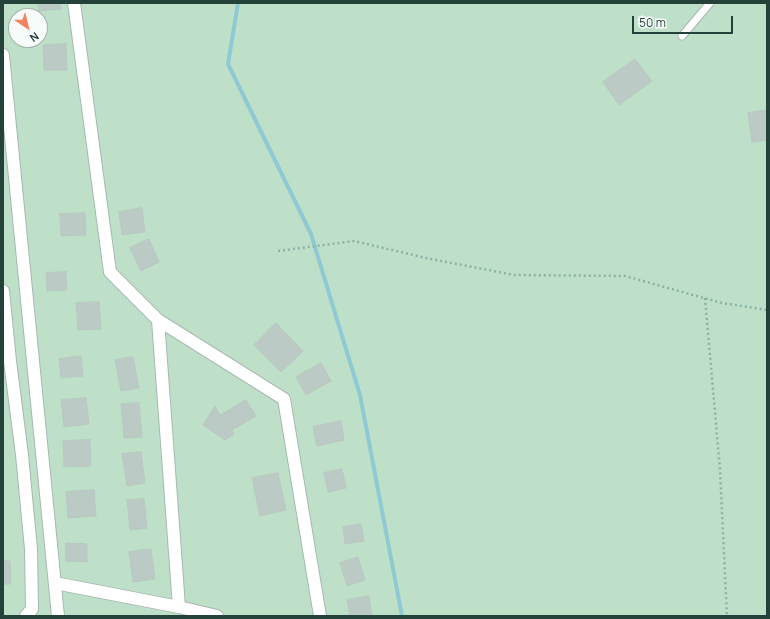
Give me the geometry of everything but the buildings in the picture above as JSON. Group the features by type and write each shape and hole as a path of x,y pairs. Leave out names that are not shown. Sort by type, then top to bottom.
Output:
{"street":[{"path":"74,3 110,272 158,320 284,399 320,616"},
{"path":"3,55 58,616"},
{"path":"3,291 31,549 32,609 26,616"},
{"path":"158,320 179,607"},
{"path":"55,584 179,607 217,616"}],"lane":[{"path":"682,36 710,3"}],"path":[{"path":"278,251 354,242 514,276 625,276 722,303 767,310"},
{"path":"705,298 720,470 727,616"}],"green space":[{"path":"3,3 767,3 767,616 3,616"}],"waterway":[{"path":"238,3 228,64 311,234 360,395 402,616"}]}
